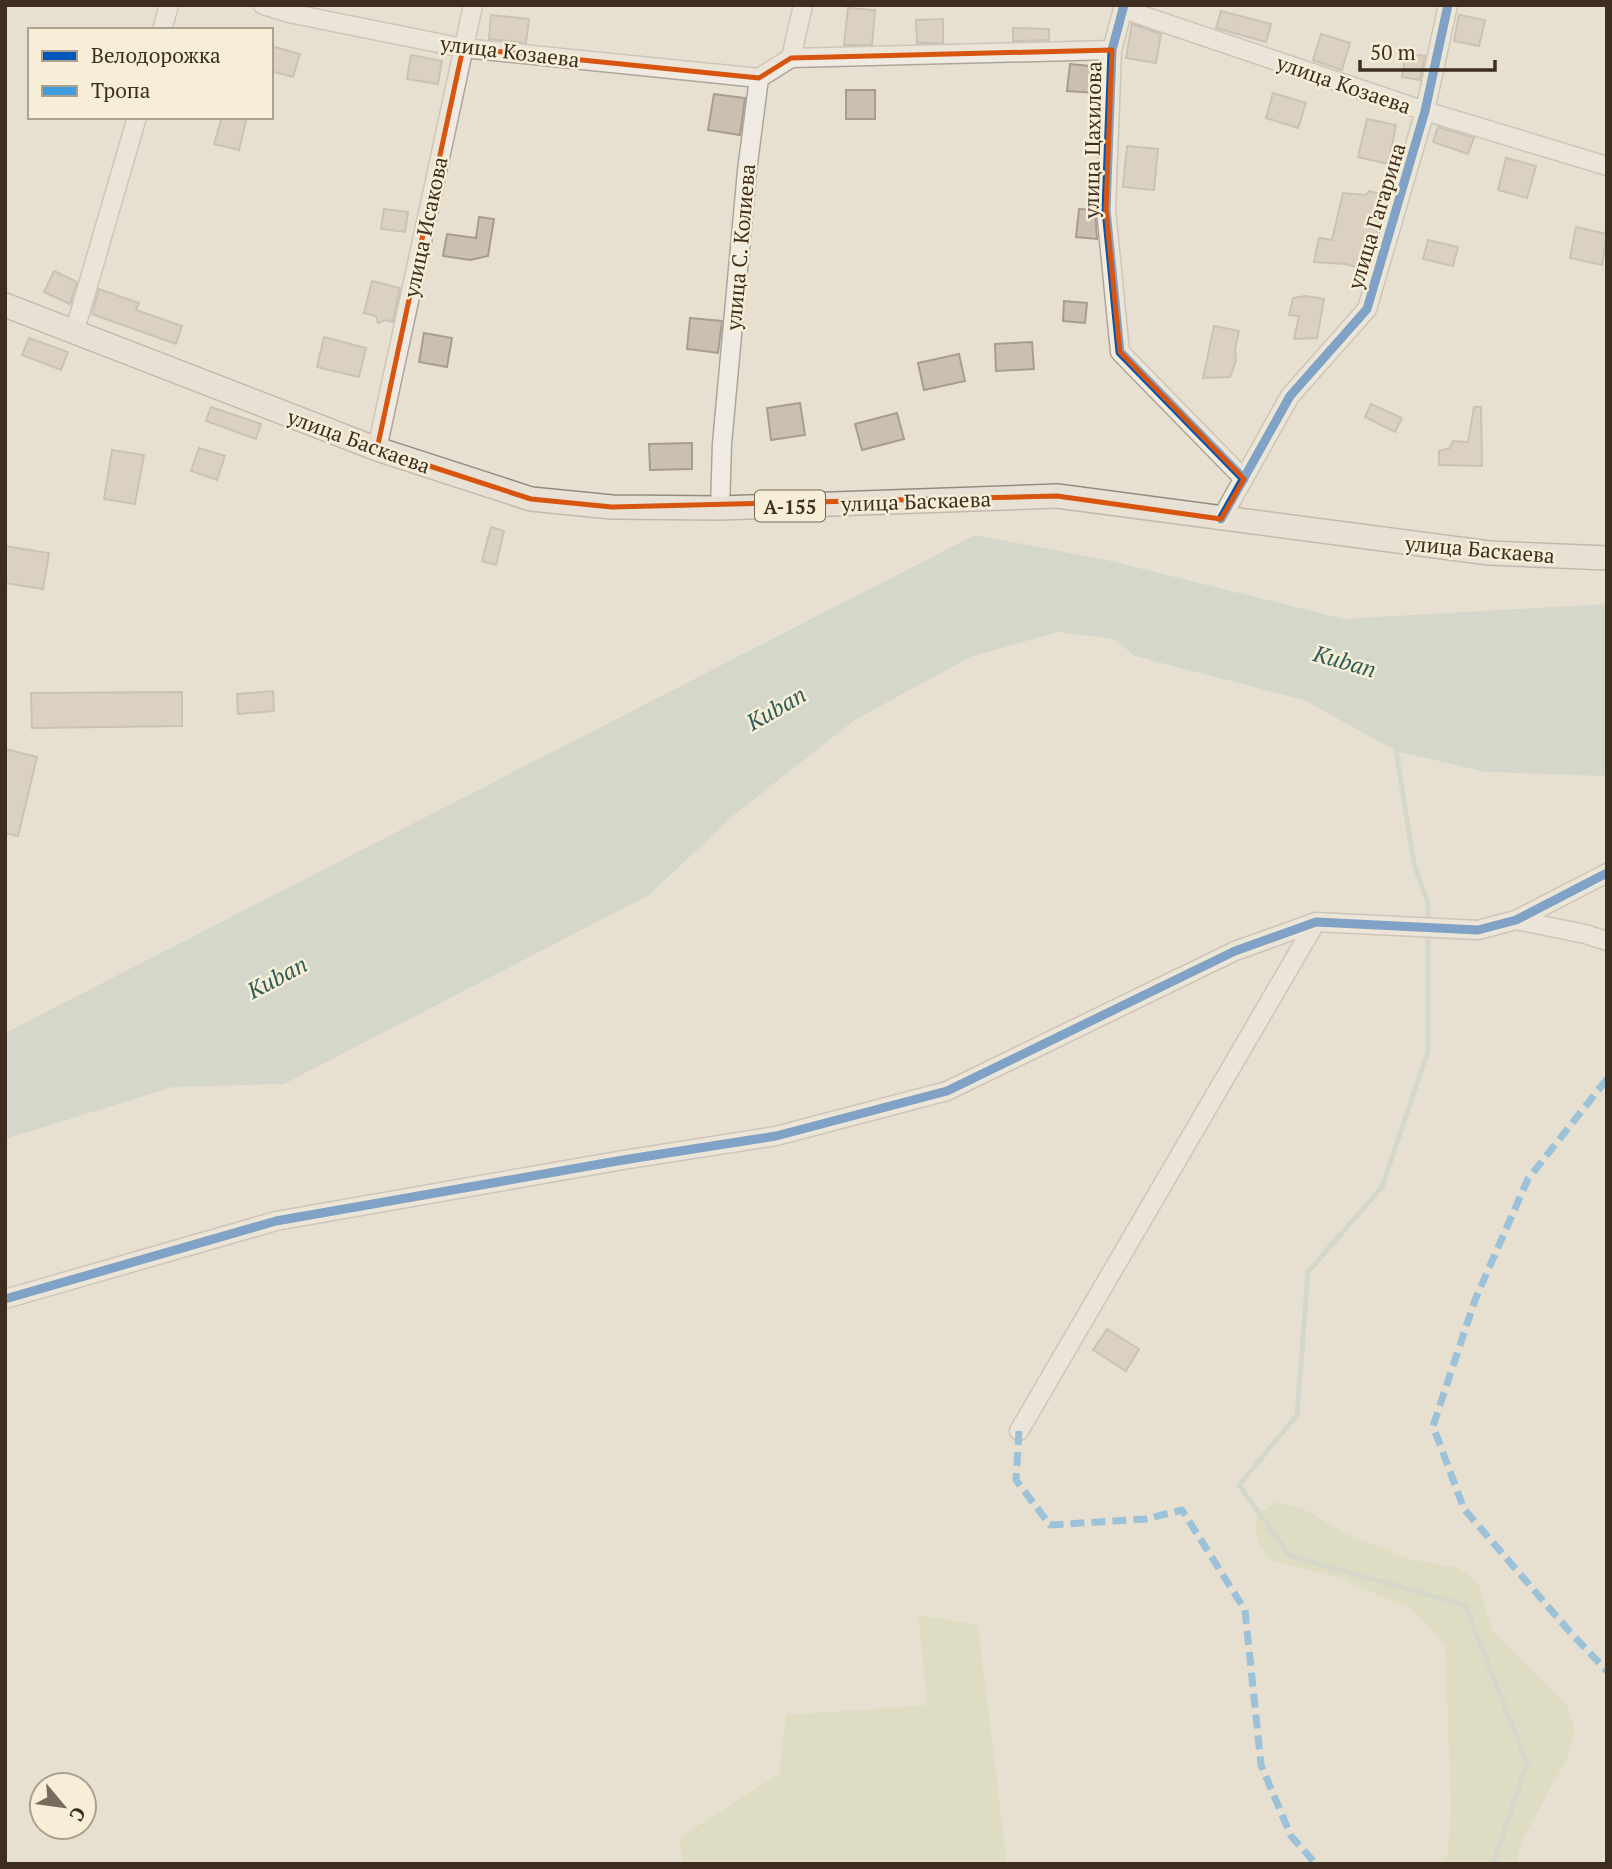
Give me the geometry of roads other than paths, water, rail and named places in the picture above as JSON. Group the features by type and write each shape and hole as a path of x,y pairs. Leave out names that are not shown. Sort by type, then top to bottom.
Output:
{"main road":[{"name":"улица Баскаева","path":"5,304 377,449 531,499 612,507 720,508 1057,496 1489,553 1607,558"}],"street":[{"path":"163,28 169,5"},
{"name":"улица Козаева","path":"263,5 289,13 463,48 760,78"},
{"name":"улица Исакова","path":"377,449 473,5"},
{"path":"791,58 803,5"},
{"name":"улица Гагарина","path":"1221,519 1290,396 1367,309 1426,111 1448,5"},
{"name":"улица Козаева","path":"1124,7 1426,111 1607,166"},
{"name":"улица Цахилова","path":"1124,7 1112,50 1106,210 1120,352 1244,478"},
{"path":"760,78 791,58 1112,50"},
{"name":"улица С. Колиева","path":"720,508 722,444 747,170 760,78"},
{"path":"74,333 136,119"},
{"path":"5,1299 276,1221 597,1164 776,1136 947,1091 1235,951 1316,922 1478,930 1516,920 1607,873"},
{"path":"1516,920 1607,941"},
{"path":"1019,1431 1316,922"}],"water":[{"name":"Kuban","path":"975,535 1106,560 1343,619 1607,604 1607,776 1486,772 1396,751 1304,700 1135,656 1114,639 1057,632 970,657 855,720 735,814 649,895 284,1084 173,1087 5,1139 5,1033"}],"waterway":[{"path":"1398,746 1396,751 1414,863 1428,904 1428,1051 1382,1187 1308,1272 1297,1415 1239,1485 1290,1556 1465,1605 1527,1763 1493,1864"}]}
